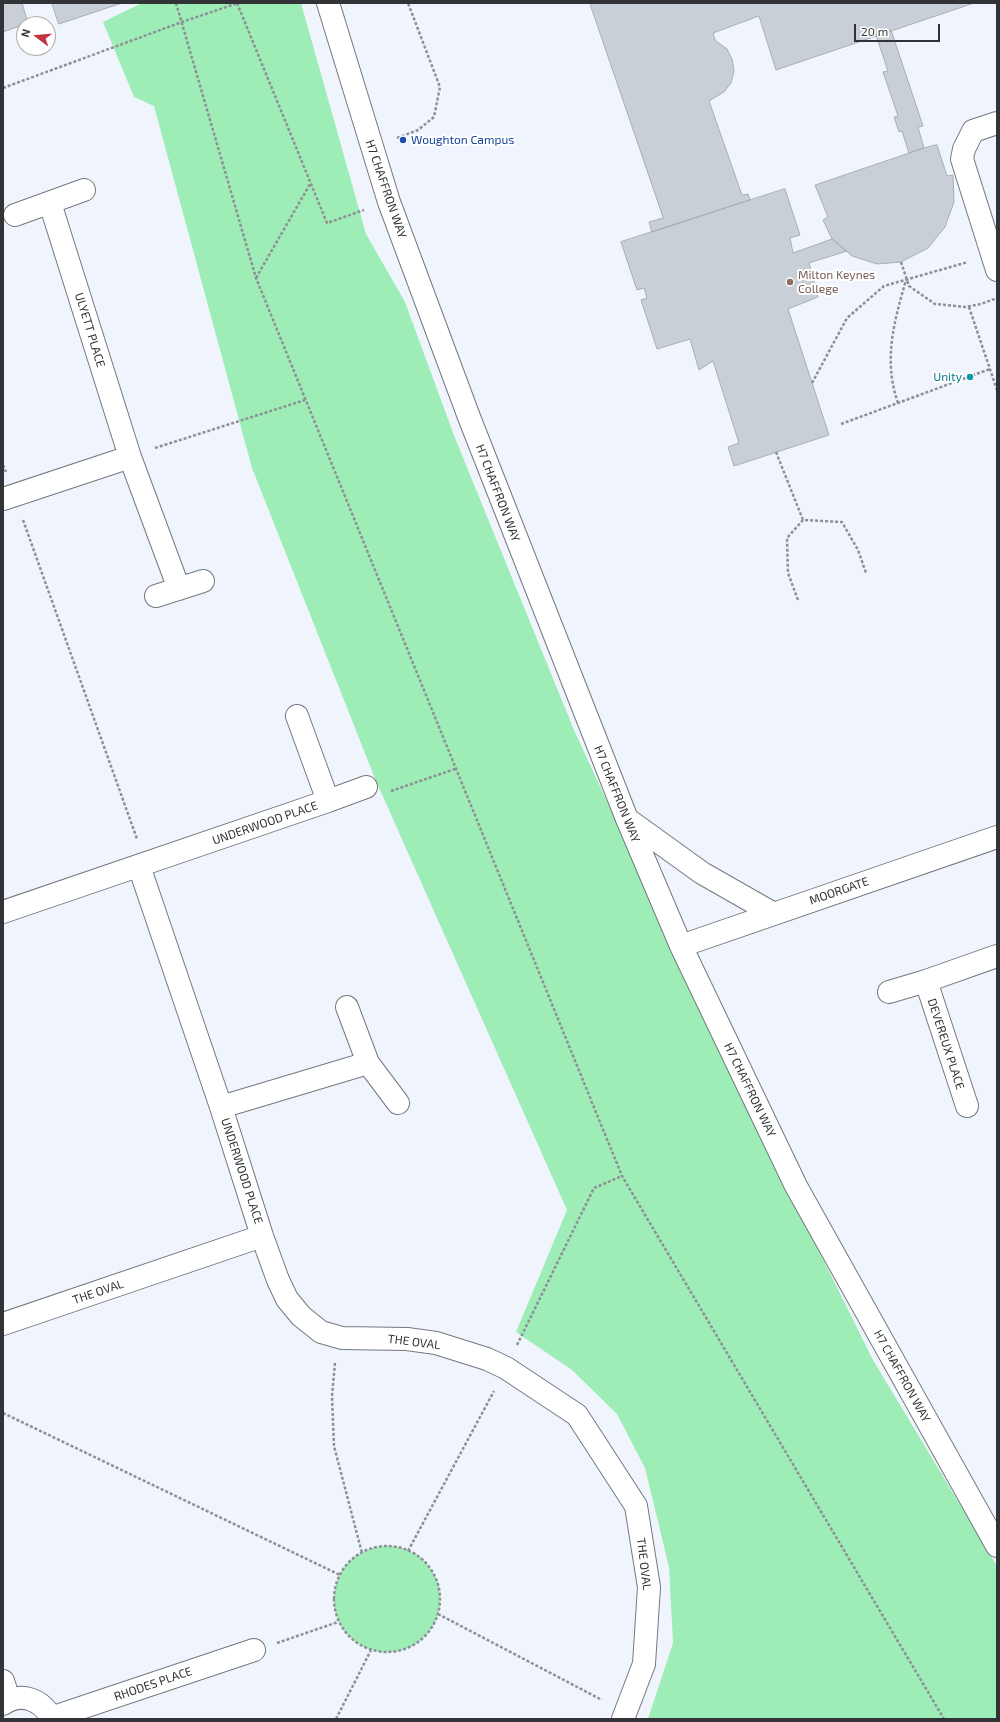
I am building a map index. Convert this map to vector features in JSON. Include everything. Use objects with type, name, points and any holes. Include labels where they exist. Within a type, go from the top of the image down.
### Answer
[{"type":"street","name":"H7 CHAFFRON WAY","points":[[328,3],[339,43],[389,202],[468,417],[627,819],[681,946],[796,1186],[997,1546]]},
{"type":"street","points":[[993,249],[962,159],[964,149],[973,131],[997,123]]},
{"type":"street","points":[[15,215],[84,190]]},
{"type":"street","name":"ULYETT PLACE","points":[[50,203],[130,456],[179,589]]},
{"type":"street","points":[[8,497],[130,456]]},
{"type":"street","points":[[156,596],[203,581]]},
{"type":"street","name":"UNDERWOOD PLACE","points":[[3,912],[328,802],[297,716]]},
{"type":"street","points":[[328,802],[366,787]]},
{"type":"street","points":[[627,819],[702,873],[774,914]]},
{"type":"street","name":"MOORGATE","points":[[681,946],[997,837]]},
{"type":"street","name":"UNDERWOOD PLACE","points":[[139,866],[221,1107],[262,1236]]},
{"type":"street","points":[[889,992],[926,981],[997,956]]},
{"type":"street","name":"DEVEREUX PLACE","points":[[926,981],[967,1106]]},
{"type":"street","points":[[347,1007],[368,1063],[398,1103]]},
{"type":"street","name":"UNDERWOOD PLACE","points":[[221,1107],[368,1063]]},
{"type":"street","name":"THE OVAL","points":[[3,1324],[262,1236],[278,1280],[287,1299],[301,1316],[322,1332],[342,1338],[407,1339],[436,1343],[487,1359],[506,1368],[577,1415],[636,1506],[649,1587],[644,1664],[625,1716]]},
{"type":"street","name":"RHODES PLACE","points":[[52,1719],[254,1650]]},
{"type":"street","points":[[5,1695],[34,1700],[45,1707],[52,1719]]},
{"type":"path","points":[[176,3],[256,278],[622,1176],[944,1719]]},
{"type":"path","points":[[3,88],[238,3],[327,223],[389,202]]},
{"type":"path","points":[[372,148],[418,130],[434,117],[440,87],[408,3]]},
{"type":"path","points":[[256,278],[310,183]]},
{"type":"path","points":[[812,383],[846,318],[884,286],[972,262],[993,249]]},
{"type":"path","points":[[901,262],[909,286],[935,304],[969,307],[997,298]]},
{"type":"path","points":[[898,403],[892,378],[891,338],[907,279]]},
{"type":"path","points":[[969,307],[997,390]]},
{"type":"path","points":[[841,424],[990,369]]},
{"type":"path","points":[[130,456],[305,400]]},
{"type":"path","points":[[776,452],[803,520]]},
{"type":"path","points":[[3,465],[8,497],[139,847],[139,866]]},
{"type":"path","points":[[803,520],[842,522],[858,550],[866,573]]},
{"type":"path","points":[[798,600],[788,573],[787,538],[803,520]]},
{"type":"path","points":[[408,1551],[506,1368],[594,1188],[622,1176]]},
{"type":"path","points":[[342,1338],[334,1369],[332,1396],[334,1446],[362,1553]]},
{"type":"path","points":[[3,1413],[340,1575]]},
{"type":"path","points":[[392,1547],[408,1551],[421,1559],[431,1570],[437,1584],[440,1599],[438,1614],[430,1630],[419,1642],[404,1650],[388,1653],[371,1650],[355,1642],[338,1622],[334,1599],[340,1575],[349,1562],[362,1553],[377,1548],[392,1547]]},
{"type":"path","points":[[438,1614],[625,1716]]},
{"type":"path","points":[[254,1650],[338,1622]]},
{"type":"path","points":[[336,1719],[371,1650]]},
{"type":"green space","points":[[142,3],[301,3],[366,234],[405,302],[455,438],[574,730],[753,1118],[873,1360],[997,1566],[997,1719],[648,1719],[673,1643],[669,1567],[645,1468],[617,1414],[572,1370],[516,1332],[567,1210],[376,781],[252,468],[154,106],[134,97],[103,22]]},
{"type":"green space","points":[[387,1546],[407,1550],[424,1562],[436,1579],[440,1599],[436,1619],[424,1636],[407,1648],[387,1652],[367,1648],[350,1636],[338,1619],[334,1599],[338,1579],[350,1562],[367,1550]]},
{"type":"building","points":[[3,3],[22,3],[26,16],[16,16],[16,27],[3,32]]},
{"type":"building","points":[[52,3],[122,3],[59,24]]},
{"type":"building","points":[[590,3],[974,3],[776,70],[759,16],[713,33],[715,40],[727,49],[732,59],[734,71],[731,83],[724,92],[709,101],[742,195],[748,194],[750,200],[652,232],[649,222],[663,218]]},
{"type":"building","points":[[891,30],[923,126],[918,127],[924,148],[909,153],[902,131],[899,132],[894,117],[898,116],[883,72],[888,71],[876,35]]},
{"type":"building","points":[[937,145],[947,176],[953,175],[954,202],[945,227],[928,248],[901,262],[877,264],[852,256],[832,239],[823,220],[828,217],[815,185]]},
{"type":"building","points":[[785,189],[800,235],[790,238],[793,253],[832,239],[847,251],[809,263],[818,297],[788,309],[829,435],[734,466],[728,447],[739,443],[713,361],[699,370],[690,339],[657,349],[641,300],[647,298],[644,288],[637,290],[621,242]]},
{"type":"place","name":"Woughton Campus","points":[[403,140]]},
{"type":"place","name":"Milton Keynes College","points":[[790,282]]},
{"type":"place","name":"Unity","points":[[970,377]]}]
